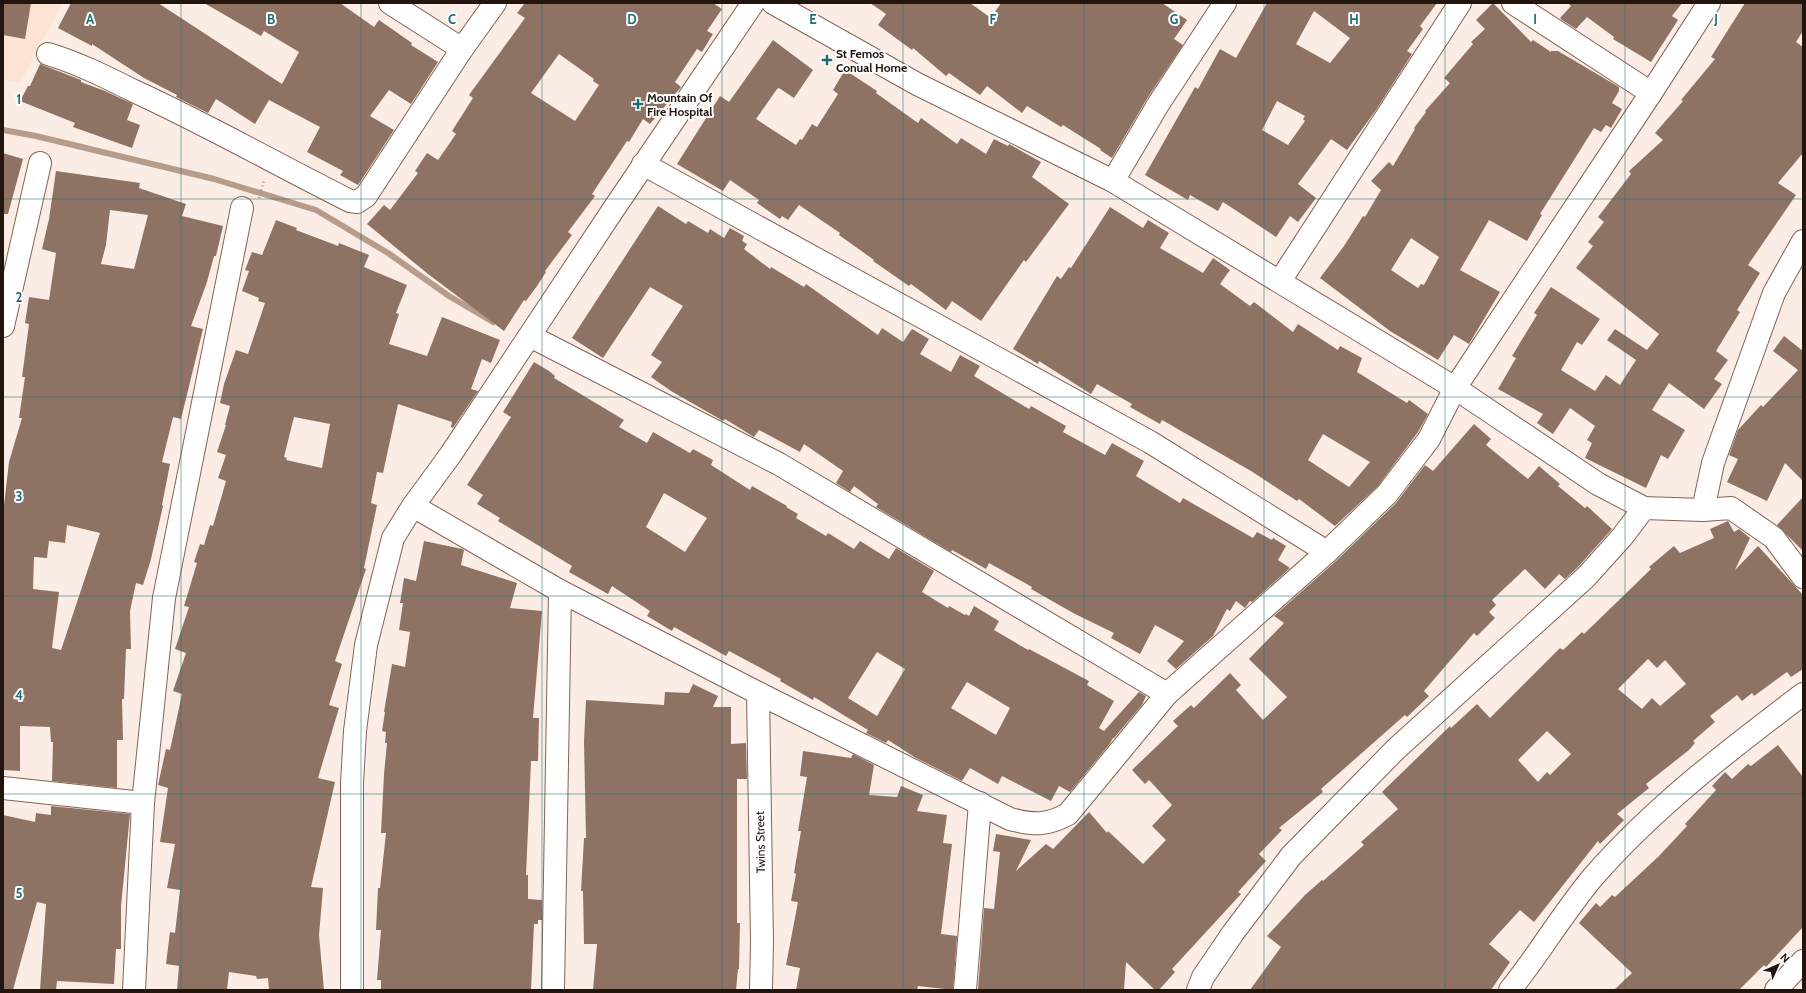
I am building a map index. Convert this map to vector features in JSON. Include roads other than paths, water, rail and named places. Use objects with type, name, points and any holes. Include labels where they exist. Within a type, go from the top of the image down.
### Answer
[{"type":"street","points":[[390,3],[462,49]]},
{"type":"street","points":[[48,54],[74,62],[172,108],[303,178],[350,201],[357,202],[366,196],[462,49],[495,3]]},
{"type":"street","points":[[352,990],[352,783],[355,731],[365,653],[392,538],[413,506],[451,454],[643,164],[753,3]]},
{"type":"street","points":[[773,3],[917,84],[1113,181],[1455,388],[1598,484],[1644,508],[1703,510],[1731,508],[1774,538],[1803,577]]},
{"type":"street","points":[[1280,281],[1460,3]]},
{"type":"street","points":[[1513,3],[1652,93]]},
{"type":"street","points":[[413,506],[560,591],[758,694],[1010,819],[1028,824],[1042,825],[1058,820],[1068,814],[1167,694],[1327,552],[1387,494],[1429,439],[1455,388],[1652,93],[1709,3]]},
{"type":"street","points":[[1113,181],[1217,6]]},
{"type":"street","points":[[3,326],[40,163]]},
{"type":"street","points":[[643,164],[1150,442],[1327,552]]},
{"type":"street","points":[[134,990],[143,802],[164,598],[242,208]]},
{"type":"street","points":[[1703,510],[1713,463],[1774,293],[1803,241]]},
{"type":"street","points":[[530,336],[779,464],[1167,694]]},
{"type":"street","points":[[1198,990],[1203,977],[1233,932],[1291,856],[1396,749],[1586,577],[1622,537],[1644,508]]},
{"type":"street","points":[[553,990],[560,591]]},
{"type":"street","name":"Twins Street","points":[[758,694],[762,942],[761,990]]},
{"type":"street","points":[[1510,990],[1592,879],[1620,848],[1678,793],[1803,694]]},
{"type":"street","points":[[3,788],[143,802]]},
{"type":"street","points":[[965,990],[980,803]]},
{"type":"street","points":[[1776,990],[1803,961]]},
{"type":"waterway","points":[[3,130],[36,136],[214,179],[316,210],[388,253],[449,296],[493,322]]},
{"type":"place","name":"St Femos Conual Home","points":[[827,60]]},
{"type":"place","name":"Mountain Of Fire Hospital","points":[[638,104]]}]
